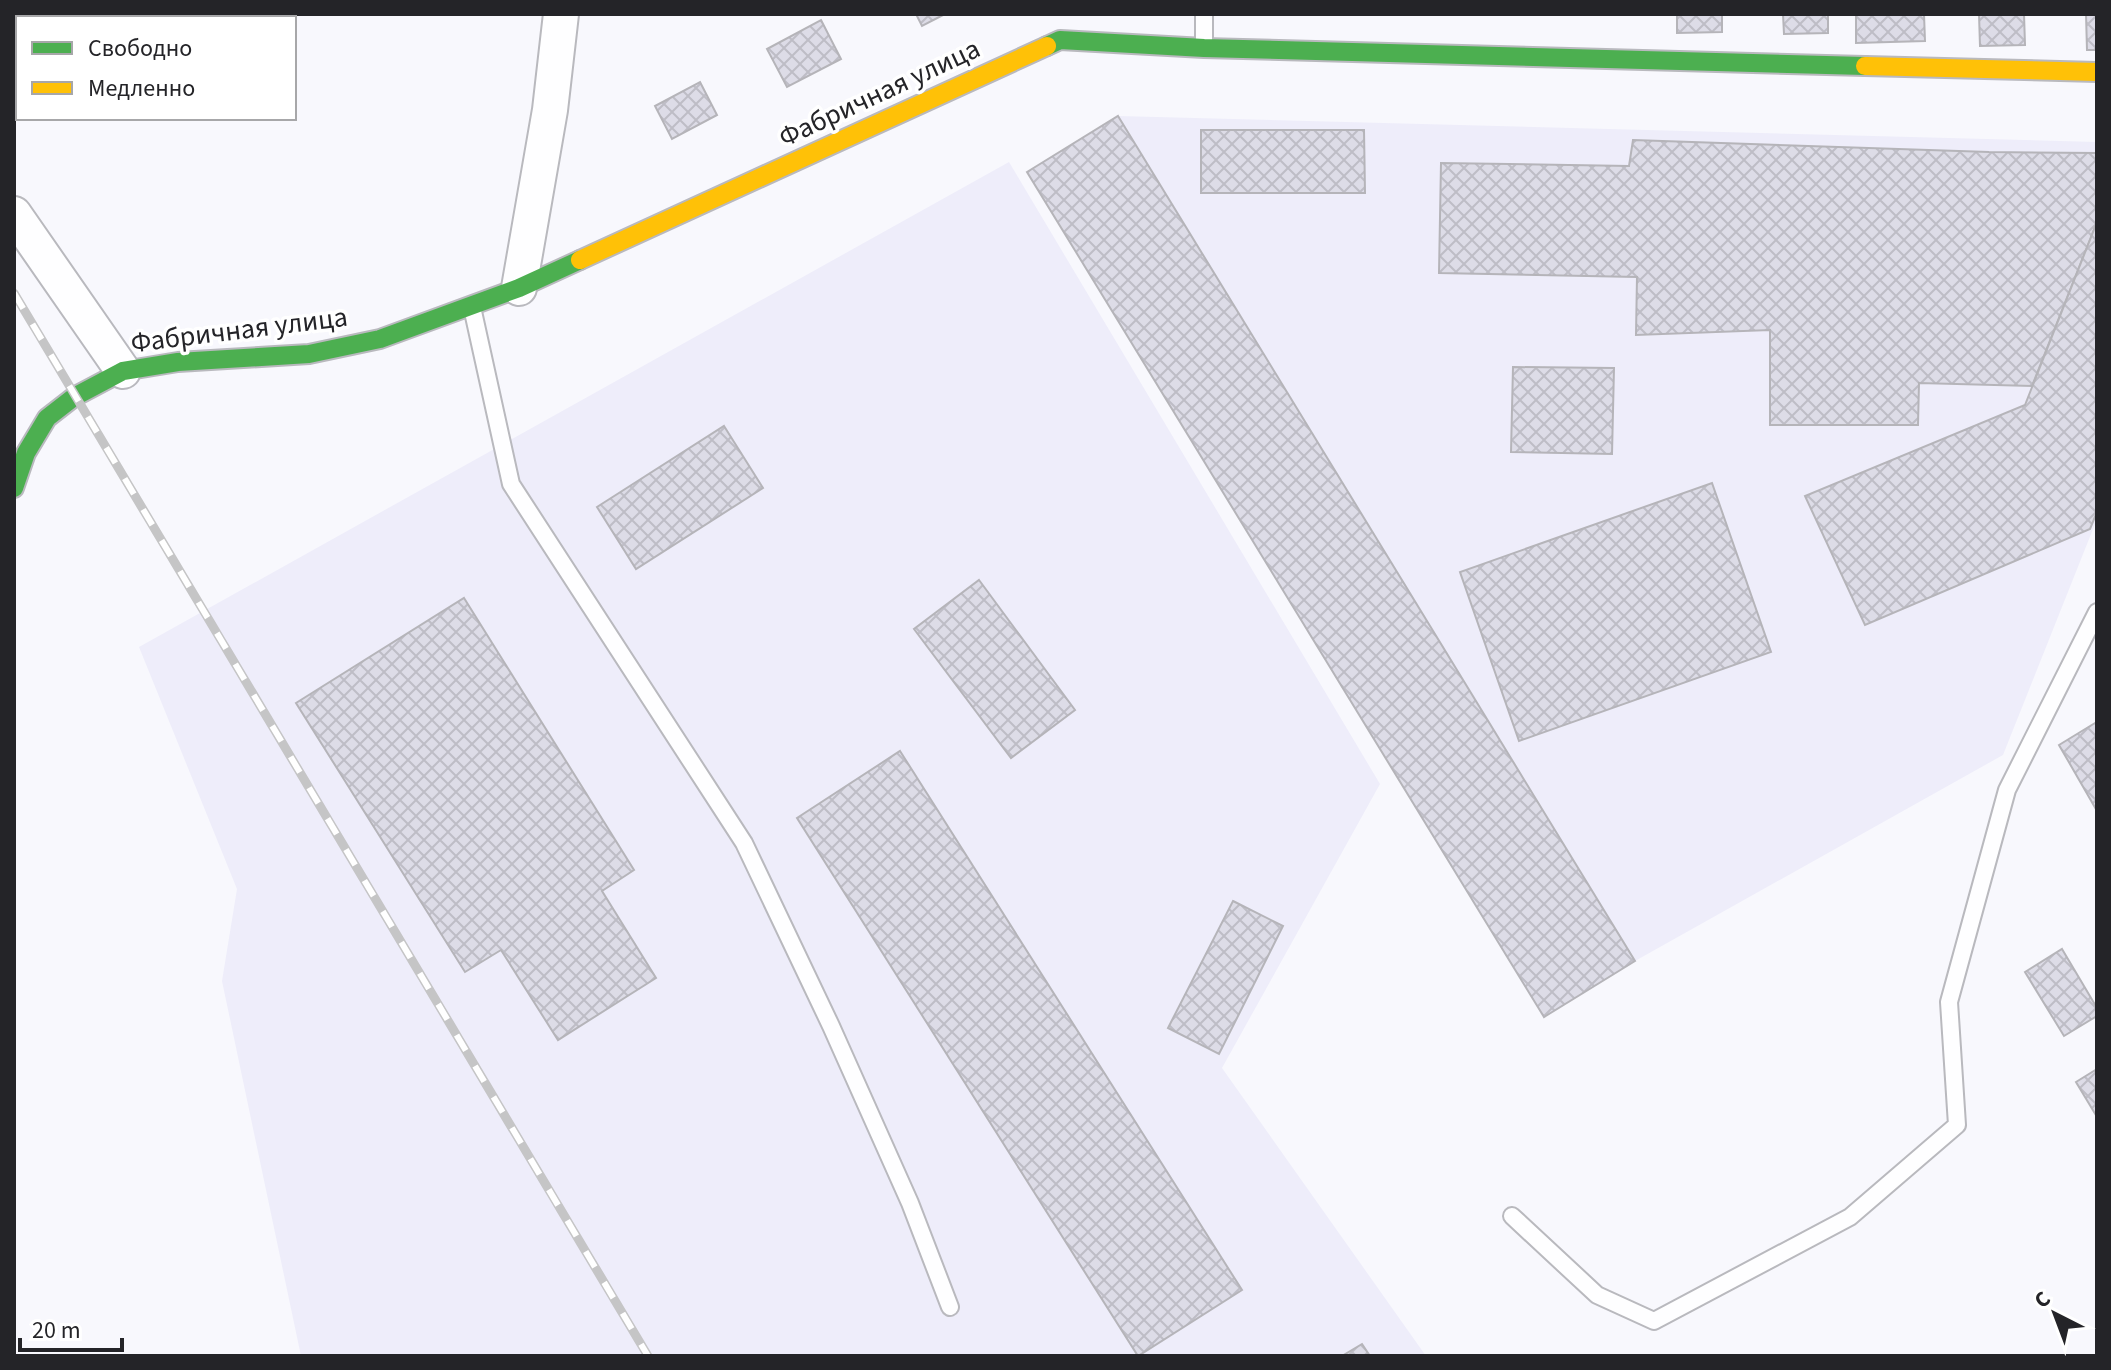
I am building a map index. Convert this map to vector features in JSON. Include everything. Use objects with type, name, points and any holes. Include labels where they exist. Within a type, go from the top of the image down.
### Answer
[{"type":"street","points":[[519,288],[550,110],[561,14]]},
{"type":"street","name":"Фабричная улица","points":[[14,488],[26,453],[47,418],[74,397],[123,371],[178,362],[309,354],[380,339],[519,288],[1059,27],[1204,48],[2097,72]]},
{"type":"street","points":[[14,214],[123,371]]},
{"type":"lane","points":[[1204,14],[1204,48]]},
{"type":"lane","points":[[472,305],[511,484],[744,843],[892,1162],[950,1307]]},
{"type":"lane","points":[[1512,1216],[1597,1295],[1654,1321],[1850,1217],[1957,1125],[1949,1002],[2007,790],[2097,612]]},
{"type":"shaded area","points":[[1118,116],[2097,142],[2097,519],[2003,755],[1635,961],[1544,1017],[1027,172]]},
{"type":"shaded area","points":[[1009,162],[1380,784],[1222,1068],[1426,1356],[301,1356],[222,981],[237,889],[139,647]]},
{"type":"building","points":[[916,14],[945,14],[922,26]]},
{"type":"building","points":[[1677,14],[1722,14],[1722,32],[1677,33]]},
{"type":"building","points":[[1783,14],[1828,14],[1828,33],[1784,34]]},
{"type":"building","points":[[1856,14],[1924,14],[1925,41],[1856,43]]},
{"type":"building","points":[[1979,14],[2024,14],[2025,45],[1980,46]]},
{"type":"building","points":[[2086,14],[2097,14],[2097,50],[2087,50]]},
{"type":"building","points":[[821,20],[841,59],[787,87],[767,49]]},
{"type":"building","points":[[700,82],[717,115],[672,139],[655,106]]},
{"type":"building","points":[[1118,116],[1635,961],[1544,1017],[1027,172]]},
{"type":"building","points":[[1201,130],[1364,130],[1365,193],[1201,193]]},
{"type":"building","points":[[1633,140],[2097,153],[2097,222],[2032,386],[1919,383],[1918,425],[1770,425],[1770,330],[1636,335],[1637,277],[1439,273],[1441,163],[1629,166]]},
{"type":"building","points":[[2097,222],[2097,512],[2090,529],[1865,625],[1805,496],[2025,405]]},
{"type":"building","points":[[1513,367],[1614,368],[1612,454],[1511,452]]},
{"type":"building","points":[[724,426],[763,488],[636,569],[597,507]]},
{"type":"building","points":[[1712,483],[1771,652],[1519,741],[1460,572]]},
{"type":"building","points":[[979,580],[1075,710],[1011,758],[914,629]]},
{"type":"building","points":[[464,598],[634,870],[602,891],[656,978],[558,1040],[501,950],[465,972],[296,703]]},
{"type":"building","points":[[2095,723],[2097,726],[2097,811],[2059,745]]},
{"type":"building","points":[[900,751],[1242,1290],[1138,1356],[797,818]]},
{"type":"building","points":[[1233,901],[1283,926],[1219,1054],[1168,1028]]},
{"type":"building","points":[[2062,949],[2097,1008],[2097,1016],[2064,1036],[2025,972]]},
{"type":"building","points":[[2097,1069],[2097,1117],[2076,1082]]},
{"type":"building","points":[[1362,1344],[1370,1356],[1342,1356]]},
{"type":"railway","points":[[14,293],[648,1356]]},
{"type":"traffic: fast","points":[[1047,46],[1060,40],[1204,48],[1865,66]]},
{"type":"traffic: fast","points":[[14,488],[26,453],[47,418],[74,397],[123,371],[178,362],[309,354],[380,339],[519,288],[580,260]]},
{"type":"traffic: slow","points":[[580,260],[1047,46]]},
{"type":"traffic: slow","points":[[1865,66],[2097,72]]}]
